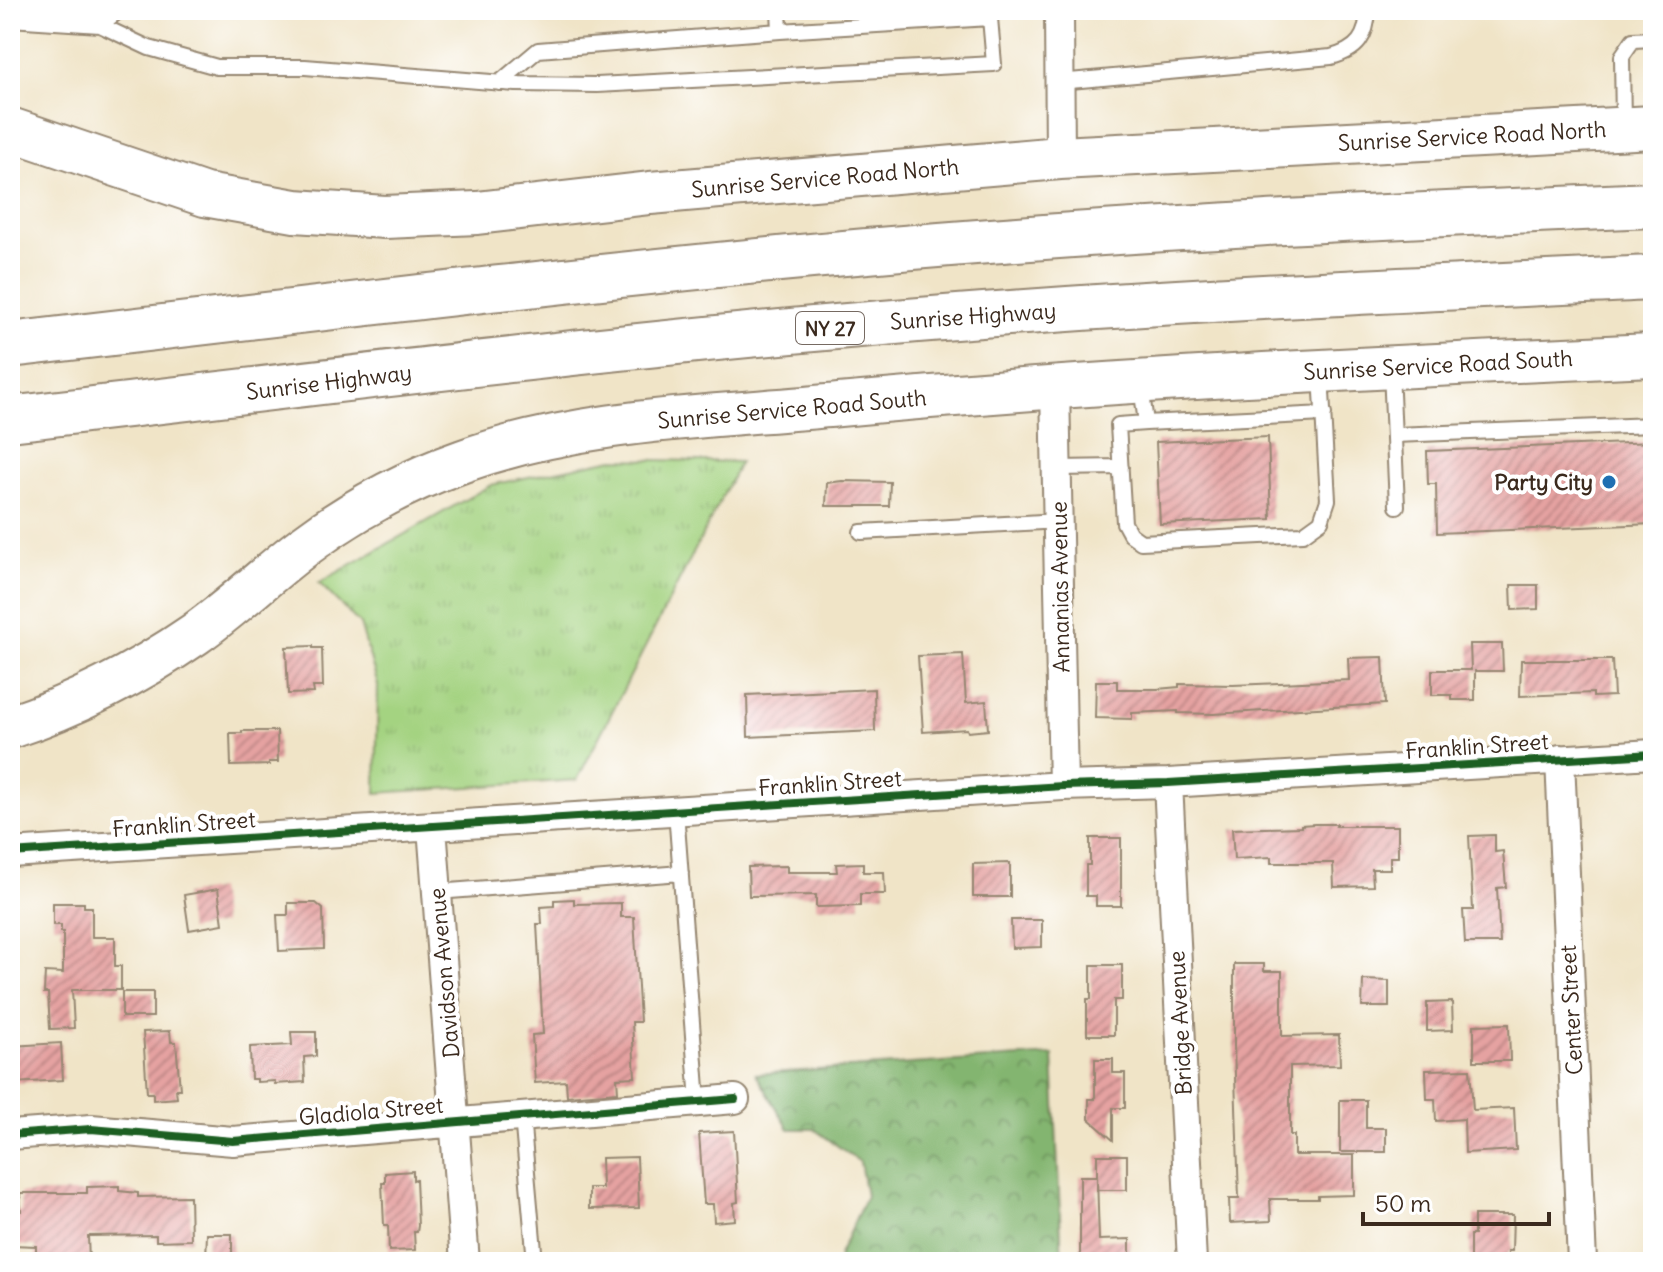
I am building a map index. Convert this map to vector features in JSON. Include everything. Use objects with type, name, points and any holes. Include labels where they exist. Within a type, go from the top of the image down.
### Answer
[{"type":"highway","points":[[10,345],[517,286],[868,251],[1222,225],[1653,205]]},
{"type":"highway","name":"Sunrise Highway","points":[[10,419],[528,358],[882,323],[1230,298],[1653,278]]},
{"type":"main road","name":"Sunrise Service Road North","points":[[10,129],[205,195],[295,211],[385,217],[477,213],[650,193],[1060,158],[1638,128]]},
{"type":"main road","name":"Sunrise Service Road South","points":[[10,727],[78,703],[157,659],[232,606],[301,548],[376,500],[459,462],[545,437],[633,424],[1055,387],[1321,370],[1653,355]]},
{"type":"street","points":[[1059,10],[1060,158]]},
{"type":"street","name":"Annanias Avenue","points":[[1055,387],[1063,786]]},
{"type":"street","name":"Franklin Street","points":[[10,853],[1063,786],[1168,783],[1653,754]]},
{"type":"street","name":"Center Street","points":[[1560,759],[1582,1262]]},
{"type":"street","name":"Bridge Avenue","points":[[1168,783],[1192,1262]]},
{"type":"street","name":"Davidson Avenue","points":[[432,827],[465,1262]]},
{"type":"street","name":"Gladiola Street","points":[[10,1135],[91,1129],[233,1141],[735,1099]]},
{"type":"lane","points":[[100,25],[120,10]]},
{"type":"lane","points":[[779,10],[780,31]]},
{"type":"lane","points":[[1059,82],[1331,57],[1353,49],[1360,42],[1365,34],[1368,10]]},
{"type":"lane","points":[[10,19],[100,25],[149,48],[217,67],[305,67],[499,83],[597,85],[994,64],[990,14],[538,50],[499,83]]},
{"type":"lane","points":[[1638,128],[1622,56],[1633,40],[1653,39]]},
{"type":"lane","points":[[1390,367],[1397,506]]},
{"type":"lane","points":[[1321,370],[1324,414],[1328,500],[1321,521],[1303,534],[1141,542],[1130,534],[1124,523],[1118,425],[1324,414]]},
{"type":"lane","points":[[1141,381],[1146,423]]},
{"type":"lane","points":[[1394,435],[1653,425]]},
{"type":"lane","points":[[1058,468],[1121,467]]},
{"type":"lane","points":[[861,532],[1059,521]]},
{"type":"lane","points":[[676,811],[698,1102]]},
{"type":"lane","points":[[437,892],[681,873]]},
{"type":"lane","points":[[522,1116],[535,1262]]},
{"type":"green space","points":[[613,459],[740,462],[577,780],[376,793],[378,685],[360,624],[319,583],[491,485]]},
{"type":"green space","points":[[1053,1055],[1062,1262],[838,1262],[866,1196],[860,1162],[814,1129],[789,1129],[756,1074]]},
{"type":"building","points":[[1268,437],[1271,519],[1160,524],[1156,442]]},
{"type":"building","points":[[1653,442],[1653,524],[1437,533],[1436,484],[1428,484],[1427,451]]},
{"type":"building","points":[[890,482],[889,506],[826,506],[827,483]]},
{"type":"building","points":[[1511,585],[1538,585],[1538,609],[1512,610]]},
{"type":"building","points":[[1470,644],[1502,644],[1503,671],[1475,671],[1475,700],[1452,700],[1452,695],[1432,695],[1432,670],[1471,670]]},
{"type":"building","points":[[286,647],[322,648],[323,687],[313,687],[314,693],[288,694]]},
{"type":"building","points":[[963,654],[966,703],[986,701],[988,730],[923,732],[918,656]]},
{"type":"building","points":[[1383,657],[1385,704],[1213,714],[1178,711],[1132,713],[1132,719],[1095,718],[1096,681],[1117,681],[1117,689],[1157,689],[1179,687],[1179,684],[1349,680],[1348,658]]},
{"type":"building","points":[[1521,660],[1612,660],[1614,696],[1593,697],[1593,693],[1520,696]]},
{"type":"building","points":[[874,689],[875,731],[748,737],[747,695]]},
{"type":"building","points":[[277,731],[278,762],[231,766],[230,733]]},
{"type":"building","points":[[1315,824],[1398,826],[1398,857],[1390,857],[1390,869],[1372,869],[1373,886],[1334,887],[1333,863],[1271,863],[1271,857],[1234,859],[1232,829]]},
{"type":"building","points":[[1495,835],[1495,852],[1503,851],[1506,887],[1497,888],[1500,943],[1465,943],[1463,910],[1473,910],[1469,836]]},
{"type":"building","points":[[1090,838],[1121,838],[1121,906],[1096,906],[1096,896],[1086,896]]},
{"type":"building","points":[[863,863],[863,872],[884,872],[885,894],[860,894],[860,906],[816,907],[816,895],[749,896],[748,867],[787,866],[787,872],[837,872],[836,864]]},
{"type":"building","points":[[1010,863],[1010,897],[973,897],[973,864]]},
{"type":"building","points":[[218,889],[223,924],[189,930],[184,895]]},
{"type":"building","points":[[574,899],[574,904],[621,903],[621,917],[634,917],[640,1022],[632,1022],[635,1077],[617,1078],[618,1092],[567,1096],[566,1081],[535,1083],[532,1035],[543,1034],[537,924],[542,924],[541,907],[554,906],[554,900]]},
{"type":"building","points":[[53,903],[84,903],[84,907],[92,907],[92,937],[115,937],[115,966],[121,966],[121,990],[72,990],[74,1028],[50,1029],[48,993],[44,993],[45,972],[63,973],[63,932],[61,925],[53,925]]},
{"type":"building","points":[[288,903],[316,903],[323,909],[324,949],[279,951],[277,915],[288,915]]},
{"type":"building","points":[[1011,920],[1042,920],[1042,947],[1012,948]]},
{"type":"building","points":[[1234,964],[1264,964],[1264,971],[1282,971],[1282,1036],[1339,1035],[1340,1065],[1290,1066],[1290,1135],[1294,1135],[1294,1155],[1354,1155],[1354,1195],[1270,1199],[1271,1221],[1230,1223],[1229,1199],[1239,1199]]},
{"type":"building","points":[[1091,965],[1122,965],[1122,1000],[1114,1000],[1114,1035],[1087,1035]]},
{"type":"building","points":[[1363,980],[1389,981],[1389,1007],[1362,1007]]},
{"type":"building","points":[[122,992],[153,992],[153,1017],[122,1017]]},
{"type":"building","points":[[1452,1002],[1453,1030],[1427,1031],[1427,1003]]},
{"type":"building","points":[[1509,1024],[1510,1061],[1474,1061],[1474,1025]]},
{"type":"building","points":[[170,1031],[171,1042],[176,1042],[180,1089],[176,1089],[177,1098],[153,1100],[153,1093],[147,1093],[143,1032]]},
{"type":"building","points":[[291,1032],[316,1032],[316,1056],[304,1057],[305,1082],[275,1084],[275,1081],[257,1082],[257,1079],[251,1079],[250,1047],[292,1045]]},
{"type":"building","points":[[61,1043],[63,1080],[13,1083],[11,1046]]},
{"type":"building","points":[[1095,1059],[1113,1059],[1113,1073],[1125,1073],[1125,1108],[1113,1108],[1113,1140],[1089,1119],[1089,1099],[1095,1099]]},
{"type":"building","points":[[1470,1069],[1473,1110],[1514,1108],[1516,1150],[1465,1153],[1464,1119],[1436,1121],[1435,1099],[1427,1099],[1426,1070]]},
{"type":"building","points":[[1340,1100],[1366,1100],[1366,1128],[1386,1128],[1386,1152],[1340,1152]]},
{"type":"building","points":[[734,1131],[738,1202],[734,1203],[735,1220],[714,1222],[713,1204],[704,1204],[699,1133]]},
{"type":"building","points":[[1097,1155],[1127,1155],[1127,1190],[1097,1190]]},
{"type":"building","points":[[637,1157],[639,1208],[589,1209],[589,1188],[602,1188],[601,1158]]},
{"type":"building","points":[[413,1171],[418,1226],[417,1232],[414,1232],[415,1250],[389,1251],[388,1225],[384,1225],[382,1183],[385,1183],[385,1173]]},
{"type":"building","points":[[1080,1176],[1097,1176],[1099,1240],[1130,1239],[1130,1262],[1080,1262]]},
{"type":"building","points":[[119,1186],[119,1191],[138,1193],[138,1197],[190,1196],[191,1240],[156,1241],[156,1235],[88,1236],[89,1262],[36,1262],[36,1246],[12,1245],[10,1211],[21,1211],[20,1193],[87,1193],[87,1187]]},
{"type":"building","points":[[1474,1215],[1513,1215],[1512,1251],[1508,1251],[1508,1262],[1475,1262],[1475,1259],[1470,1259]]},
{"type":"building","points":[[207,1234],[232,1234],[232,1258],[206,1258]]},
{"type":"cycle path","points":[[10,853],[1063,786],[1168,783],[1653,754]]},
{"type":"cycle path","points":[[10,1135],[91,1129],[233,1141],[735,1099]]},
{"type":"place","name":"Party City","points":[[1609,482]]}]
